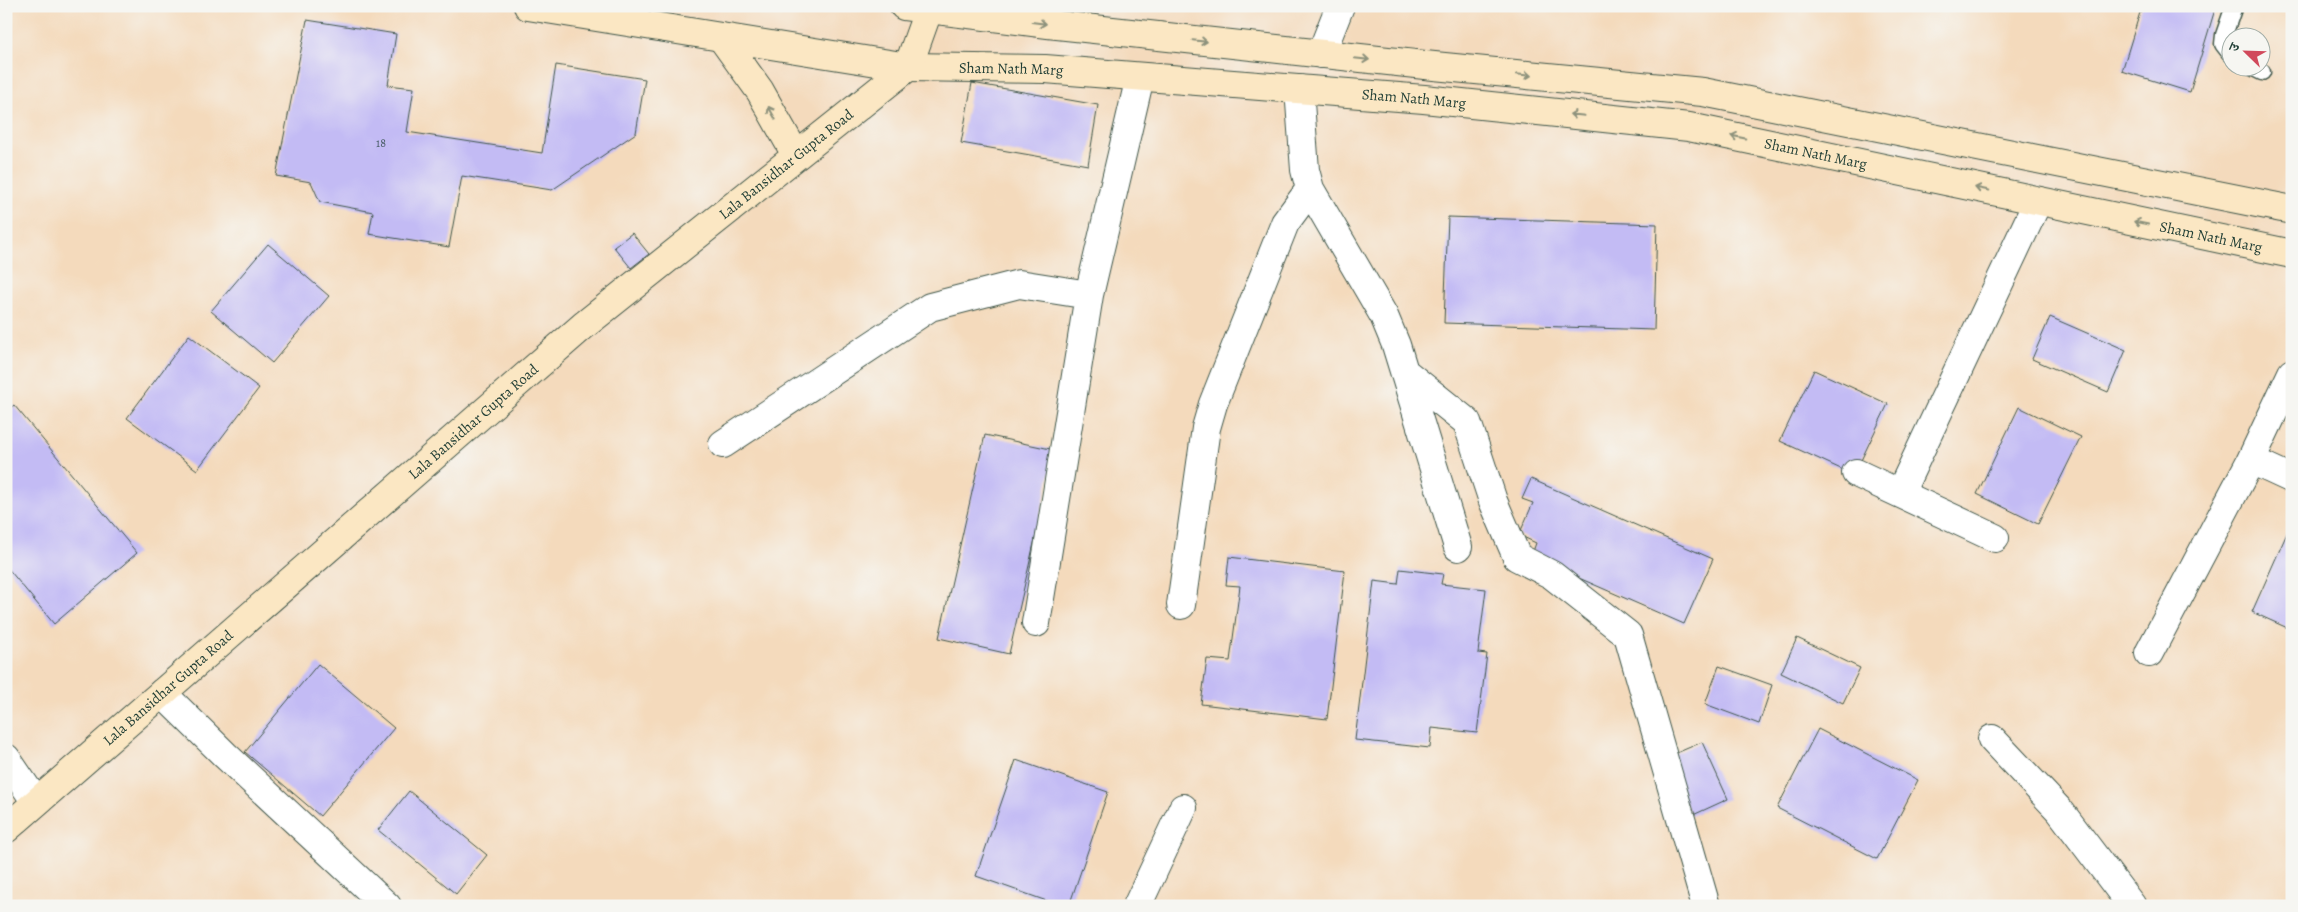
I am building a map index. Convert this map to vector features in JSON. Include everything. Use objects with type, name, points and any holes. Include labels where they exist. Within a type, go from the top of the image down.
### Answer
[{"type":"main road","name":"Sham Nath Marg","points":[[528,6],[908,66],[1045,69],[1424,99],[1689,126],[2292,254]]},
{"type":"main road","points":[[908,66],[916,8],[1321,54],[1703,92],[2292,210]]},
{"type":"main road","points":[[721,37],[760,91],[796,155]]},
{"type":"main road","name":"Lala Bansidhar Gupta Road","points":[[6,829],[583,326],[908,66]]},
{"type":"street","points":[[1321,54],[1340,6]]},
{"type":"street","points":[[1036,622],[1089,295],[1140,77]]},
{"type":"street","points":[[1300,89],[1305,170],[1310,189],[1384,316],[1406,373],[1458,546]]},
{"type":"street","points":[[1181,605],[1206,428],[1212,404],[1285,223],[1310,189]]},
{"type":"street","points":[[1900,493],[2038,201]]},
{"type":"street","points":[[723,444],[930,307],[1019,284],[1089,295]]},
{"type":"street","points":[[2149,653],[2251,460],[2292,372]]},
{"type":"street","points":[[1406,373],[1467,422],[1493,501],[1517,557],[1552,574],[1628,635],[1706,906]]},
{"type":"street","points":[[2251,460],[2292,479]]},
{"type":"street","points":[[1856,473],[1995,538]]},
{"type":"street","points":[[162,693],[224,755],[387,906]]},
{"type":"street","points":[[1992,739],[2060,810],[2132,906]]},
{"type":"street","points":[[6,758],[36,802]]},
{"type":"street","points":[[1137,906],[1184,808]]},
{"type":"lane","points":[[2226,28],[2234,6]]},
{"type":"building","points":[[2142,6],[2216,6],[2190,92],[2122,71]]},
{"type":"building","points":[[307,20],[396,34],[388,85],[414,88],[407,132],[542,153],[556,65],[645,79],[636,133],[552,190],[462,176],[449,247],[369,234],[373,212],[320,202],[311,182],[276,176]]},
{"type":"building","points":[[972,83],[1098,105],[1088,165],[961,143]]},
{"type":"building","points":[[1448,217],[1657,224],[1654,330],[1444,323]]},
{"type":"building","points":[[632,233],[649,254],[631,268],[614,247]]},
{"type":"building","points":[[268,244],[329,296],[272,363],[211,311]]},
{"type":"building","points":[[2050,317],[2126,350],[2108,392],[2032,359]]},
{"type":"building","points":[[189,335],[259,388],[197,470],[127,418]]},
{"type":"building","points":[[1814,370],[1888,404],[1854,475],[1780,441]]},
{"type":"building","points":[[14,405],[137,553],[54,624],[6,566],[6,411]]},
{"type":"building","points":[[2019,407],[2081,437],[2038,524],[1977,494]]},
{"type":"building","points":[[985,435],[1055,450],[1009,654],[939,638]]},
{"type":"building","points":[[1531,479],[1713,559],[1684,624],[1531,557],[1536,543],[1519,535],[1533,503],[1522,499]]},
{"type":"building","points":[[2292,522],[2292,630],[2252,612]]},
{"type":"building","points":[[1229,557],[1345,571],[1327,719],[1201,704],[1207,659],[1230,661],[1240,586],[1226,585]]},
{"type":"building","points":[[1400,569],[1443,574],[1441,584],[1486,589],[1478,653],[1487,654],[1477,733],[1432,728],[1430,748],[1355,740],[1374,581],[1398,584]]},
{"type":"building","points":[[1797,638],[1860,668],[1843,703],[1781,673]]},
{"type":"building","points":[[318,664],[394,728],[320,816],[245,752]]},
{"type":"building","points":[[1719,666],[1772,685],[1759,724],[1705,704]]},
{"type":"building","points":[[1818,729],[1918,780],[1877,859],[1777,808]]},
{"type":"building","points":[[1702,742],[1728,799],[1691,816],[1665,758]]},
{"type":"building","points":[[1016,760],[1108,792],[1069,906],[1061,906],[976,876]]},
{"type":"building","points":[[409,791],[487,855],[456,894],[378,830]]}]
